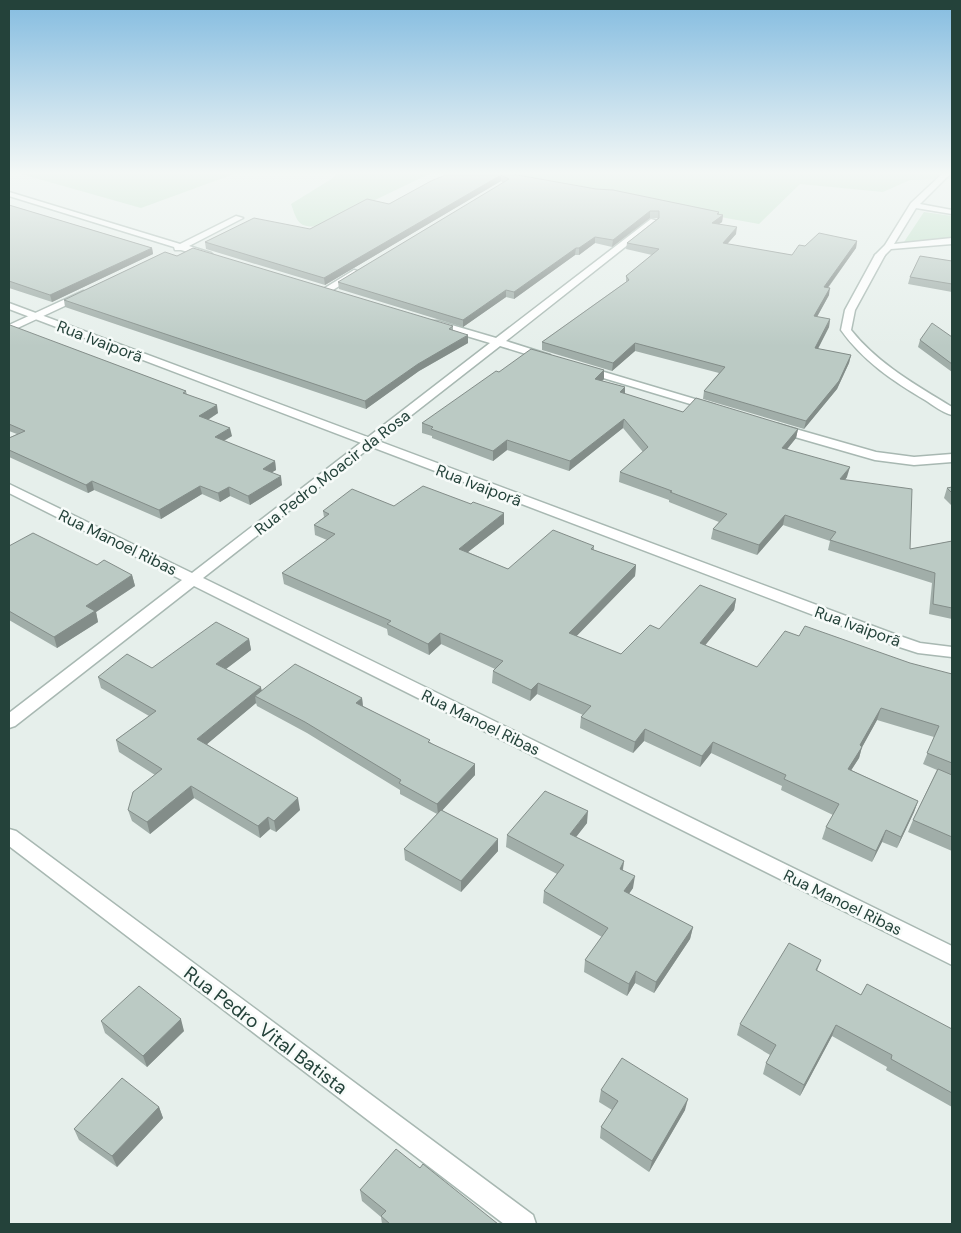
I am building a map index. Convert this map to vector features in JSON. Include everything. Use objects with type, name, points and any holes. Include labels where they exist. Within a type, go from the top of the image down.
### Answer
[{"type":"street","points":[[133,232],[217,258]]},
{"type":"street","points":[[164,255],[211,232]]},
{"type":"street","name":"Rua Pedro Moacir da Rosa","points":[[9,722],[641,232]]},
{"type":"street","points":[[897,232],[850,310],[846,330],[854,342],[878,362],[952,412]]},
{"type":"street","points":[[884,251],[952,241]]},
{"type":"street","points":[[344,296],[321,289],[359,270]]},
{"type":"street","points":[[9,329],[95,288]]},
{"type":"street","name":"Rua Ivaiporã","points":[[9,306],[368,443],[892,639],[918,648],[952,652]]},
{"type":"street","points":[[421,320],[554,360]]},
{"type":"street","points":[[573,366],[725,412]]},
{"type":"street","points":[[763,423],[875,456],[914,461],[952,458]]},
{"type":"street","name":"Rua Manoel Ribas","points":[[9,488],[952,956]]},
{"type":"street","name":"Rua Pedro Vital Batista","points":[[9,836],[524,1224]]},
{"type":"green space","points":[[911,232],[952,232],[952,239],[922,243],[904,242]]},
{"type":"building","points":[[9,232],[97,232],[152,248],[50,295],[9,281]]},
{"type":"building","points":[[226,232],[404,232],[324,278],[205,242]]},
{"type":"building","points":[[422,232],[624,232],[613,240],[595,237],[579,248],[576,248],[514,292],[506,290],[463,320],[338,282]]},
{"type":"building","points":[[642,232],[733,232],[723,243],[792,255],[799,245],[805,246],[819,233],[857,241],[824,287],[830,288],[814,316],[830,319],[815,348],[851,355],[839,381],[806,421],[704,391],[725,367],[635,343],[613,363],[542,342],[629,280],[626,276],[659,249],[627,243]]},
{"type":"building","points":[[193,248],[453,326],[449,329],[468,335],[418,364],[365,401],[64,300],[165,252],[177,256]]},
{"type":"building","points":[[920,256],[952,261],[952,284],[910,277]]},
{"type":"building","points":[[932,323],[952,337],[952,364],[920,340]]},
{"type":"building","points":[[10,325],[186,391],[183,393],[217,405],[199,416],[230,428],[215,437],[275,461],[263,469],[281,476],[248,496],[229,487],[218,493],[200,486],[159,510],[92,481],[86,485],[9,450],[9,438],[25,431],[9,424]]},
{"type":"building","points":[[531,349],[604,370],[595,379],[625,387],[620,392],[683,412],[696,398],[798,429],[782,448],[850,467],[840,479],[912,489],[910,549],[952,541],[952,608],[933,604],[935,573],[830,540],[836,532],[785,515],[759,545],[713,529],[727,514],[620,472],[648,447],[624,419],[570,461],[507,440],[493,451],[431,429],[433,427],[422,423]]},
{"type":"building","points":[[423,486],[471,504],[473,502],[504,513],[459,549],[508,569],[553,530],[594,546],[591,549],[636,565],[569,633],[621,654],[650,625],[659,629],[700,585],[736,599],[700,643],[757,667],[785,631],[799,636],[805,626],[910,663],[952,674],[952,763],[927,753],[939,726],[881,708],[860,745],[862,747],[848,769],[918,801],[901,837],[886,830],[876,851],[826,827],[839,804],[784,779],[786,775],[713,742],[702,756],[645,729],[635,742],[581,717],[591,706],[538,683],[531,690],[493,671],[503,661],[440,633],[428,644],[387,624],[391,621],[282,573],[335,534],[314,525],[329,514],[323,511],[352,489],[394,506]]},
{"type":"building","points":[[33,533],[97,565],[104,560],[132,575],[86,606],[95,611],[54,637],[9,611],[9,546]]},
{"type":"building","points":[[216,622],[249,639],[216,664],[261,687],[197,739],[298,798],[274,821],[268,817],[258,826],[191,786],[147,822],[128,810],[133,792],[162,769],[116,740],[156,711],[98,677],[127,654],[152,668]]},
{"type":"building","points":[[295,664],[362,698],[356,703],[430,740],[428,742],[475,764],[437,804],[399,783],[401,780],[305,722],[255,696]]},
{"type":"building","points":[[938,769],[952,775],[952,837],[913,820]]},
{"type":"building","points":[[545,791],[588,811],[570,834],[624,861],[620,869],[635,876],[624,891],[693,927],[656,982],[636,971],[629,984],[585,960],[608,928],[544,891],[564,865],[507,835]]},
{"type":"building","points":[[441,810],[498,839],[461,881],[404,849]]},
{"type":"building","points":[[789,943],[821,960],[816,970],[861,995],[867,984],[952,1029],[952,1093],[891,1059],[892,1055],[836,1025],[804,1085],[766,1063],[776,1045],[740,1024]]},
{"type":"building","points":[[139,986],[181,1019],[143,1056],[101,1021]]},
{"type":"building","points":[[622,1058],[688,1099],[652,1161],[601,1127],[618,1101],[601,1090]]},
{"type":"building","points":[[122,1078],[159,1107],[112,1156],[74,1129]]},
{"type":"building","points":[[396,1149],[420,1168],[423,1164],[498,1224],[390,1224],[381,1216],[386,1211],[360,1190]]}]
